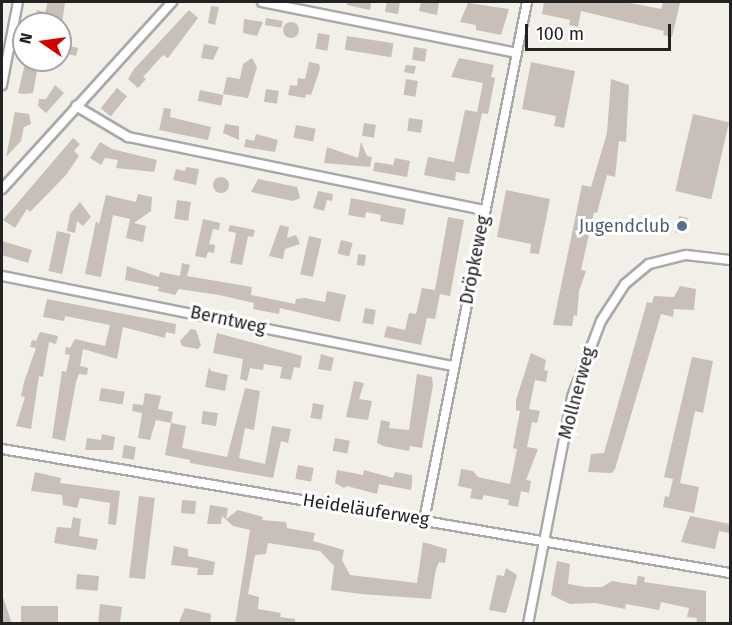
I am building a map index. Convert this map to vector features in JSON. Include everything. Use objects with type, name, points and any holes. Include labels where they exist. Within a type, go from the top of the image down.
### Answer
[{"type":"street","points":[[2,85],[18,2]]},
{"type":"street","points":[[2,189],[172,2]]},
{"type":"street","points":[[262,2],[517,53]]},
{"type":"street","name":"Dröpkeweg","points":[[424,520],[527,2]]},
{"type":"street","points":[[76,106],[128,137],[485,210]]},
{"type":"street","points":[[2,172],[9,179]]},
{"type":"street","name":"Mollnerweg","points":[[528,624],[572,397],[593,337],[610,305],[635,273],[659,260],[686,255],[730,260]]},
{"type":"street","name":"Berntweg","points":[[2,276],[454,366]]},
{"type":"street","name":"Heideläuferweg","points":[[2,449],[730,573]]},
{"type":"building","points":[[48,2],[65,2],[64,12],[45,12]]},
{"type":"building","points":[[347,2],[371,2],[370,10],[347,5]]},
{"type":"building","points":[[387,2],[400,2],[398,14],[385,12]]},
{"type":"building","points":[[421,2],[439,2],[437,15],[419,11]]},
{"type":"building","points":[[544,2],[625,2],[661,9],[663,3],[680,3],[672,37],[663,35],[664,31],[581,11],[578,27],[569,25],[570,20],[542,14]]},
{"type":"building","points":[[468,3],[509,9],[501,35],[476,30],[476,25],[460,22]]},
{"type":"building","points":[[211,6],[219,7],[215,25],[208,23]]},
{"type":"building","points":[[189,10],[198,18],[168,58],[163,55],[143,77],[146,79],[138,88],[128,79],[134,69]]},
{"type":"building","points":[[266,18],[283,21],[282,28],[265,25]]},
{"type":"building","points":[[244,19],[263,22],[257,36],[243,33]]},
{"type":"building","points":[[288,22],[294,22],[299,30],[297,36],[288,38],[283,33],[283,27]]},
{"type":"building","points":[[318,33],[330,35],[327,51],[315,49]]},
{"type":"building","points":[[347,36],[393,43],[391,57],[345,50]]},
{"type":"building","points":[[204,44],[219,47],[213,60],[201,58]]},
{"type":"building","points":[[72,46],[78,48],[76,56],[72,55]]},
{"type":"building","points":[[414,47],[427,49],[425,62],[412,60]]},
{"type":"building","points":[[252,58],[257,67],[248,98],[223,94],[227,77],[240,79],[243,64]]},
{"type":"building","points":[[459,58],[494,65],[491,77],[495,78],[488,114],[482,113],[469,174],[456,172],[455,181],[424,175],[428,157],[454,162],[465,110],[477,112],[483,83],[451,77]]},
{"type":"building","points":[[309,62],[319,64],[320,69],[311,95],[306,94],[305,98],[288,95],[290,85],[297,86],[298,78],[305,79]]},
{"type":"building","points":[[531,62],[575,71],[564,128],[554,126],[556,116],[522,109]]},
{"type":"building","points":[[406,65],[416,66],[414,74],[404,72]]},
{"type":"building","points":[[23,72],[37,72],[33,93],[18,93]]},
{"type":"building","points":[[406,79],[418,81],[415,97],[403,95]]},
{"type":"building","points":[[611,79],[629,85],[626,142],[619,141],[615,177],[607,175],[597,213],[594,212],[581,270],[586,271],[579,291],[577,316],[574,315],[572,326],[553,325],[582,185],[591,187],[607,133]]},
{"type":"building","points":[[55,85],[64,93],[46,113],[38,106],[39,99],[46,99]]},
{"type":"building","points":[[117,88],[127,96],[111,116],[101,108]]},
{"type":"building","points":[[266,89],[279,91],[277,104],[264,102]]},
{"type":"building","points":[[200,90],[223,95],[221,106],[198,101]]},
{"type":"building","points":[[164,108],[171,109],[170,117],[211,127],[208,140],[159,130]]},
{"type":"building","points":[[15,112],[29,114],[31,124],[24,127],[21,141],[6,157]]},
{"type":"building","points":[[693,114],[729,122],[711,199],[675,191]]},
{"type":"building","points":[[409,118],[423,120],[421,133],[407,131]]},
{"type":"building","points":[[364,123],[376,125],[374,138],[362,136]]},
{"type":"building","points":[[225,124],[239,126],[239,140],[223,133]]},
{"type":"building","points":[[296,125],[316,129],[313,142],[294,138]]},
{"type":"building","points":[[256,134],[278,140],[275,152],[244,147],[246,139],[254,141]]},
{"type":"building","points":[[73,138],[80,144],[74,151],[79,156],[66,175],[30,212],[27,209],[15,228],[3,220]]},
{"type":"building","points":[[100,142],[112,149],[157,160],[154,172],[116,168],[118,160],[105,158],[101,165],[90,158]]},
{"type":"building","points":[[361,142],[367,156],[372,157],[370,167],[324,163],[327,147],[358,158]]},
{"type":"building","points":[[395,158],[410,161],[407,177],[373,171],[375,162],[393,165]]},
{"type":"building","points":[[186,167],[199,169],[196,185],[173,180],[176,169],[185,171]]},
{"type":"building","points":[[221,177],[227,179],[229,185],[227,191],[221,193],[215,191],[213,185],[215,179]]},
{"type":"building","points":[[258,179],[297,187],[300,198],[293,201],[251,192]]},
{"type":"building","points":[[506,190],[550,199],[539,254],[530,253],[531,244],[497,237]]},
{"type":"building","points":[[318,191],[333,194],[332,201],[327,200],[324,211],[313,208]]},
{"type":"building","points":[[138,194],[152,197],[151,211],[134,223],[146,226],[143,242],[126,238],[130,219],[113,215],[101,277],[85,274],[96,221],[99,224],[106,195],[136,202]]},
{"type":"building","points":[[351,198],[406,209],[403,225],[380,221],[381,215],[366,212],[365,218],[348,215]]},
{"type":"building","points":[[177,200],[191,202],[188,221],[174,219]]},
{"type":"building","points":[[80,202],[91,217],[83,226],[77,221],[75,233],[67,231],[70,214]]},
{"type":"building","points":[[679,216],[688,218],[684,235],[675,233]]},
{"type":"building","points":[[448,217],[464,220],[450,296],[440,294],[435,319],[427,318],[421,345],[384,337],[387,326],[405,330],[409,313],[416,314],[422,288],[435,290]]},
{"type":"building","points":[[203,219],[220,223],[219,230],[213,229],[209,244],[215,245],[214,253],[208,252],[206,258],[195,256]]},
{"type":"building","points":[[230,225],[255,230],[253,237],[248,236],[242,265],[230,263],[236,233],[228,231]]},
{"type":"building","points":[[280,225],[289,227],[287,238],[296,235],[300,244],[285,249],[283,259],[269,256]]},
{"type":"building","points":[[57,231],[71,234],[62,274],[48,271]]},
{"type":"building","points":[[309,236],[322,239],[313,277],[300,274]]},
{"type":"building","points":[[341,240],[353,243],[349,256],[338,254]]},
{"type":"building","points":[[2,241],[32,250],[28,263],[2,255]]},
{"type":"building","points":[[358,254],[366,255],[365,266],[357,265]]},
{"type":"building","points":[[182,263],[190,265],[187,276],[252,287],[251,295],[295,304],[296,299],[305,298],[325,302],[327,291],[346,295],[340,322],[280,308],[279,314],[253,309],[254,303],[219,295],[179,289],[175,295],[158,291],[159,287],[125,280],[127,266],[159,277],[160,272],[180,276]]},
{"type":"building","points":[[680,286],[696,289],[694,310],[674,309],[673,317],[661,314],[615,469],[612,473],[588,472],[591,454],[604,453],[647,302],[652,303],[654,296],[674,297]]},
{"type":"building","points":[[47,299],[176,324],[175,334],[166,332],[165,338],[123,327],[117,359],[83,349],[80,366],[88,368],[87,375],[79,374],[76,382],[65,441],[52,438],[62,371],[66,372],[70,355],[65,354],[66,347],[70,348],[75,339],[105,346],[110,325],[65,316],[64,321],[43,317]]},
{"type":"building","points":[[365,308],[376,310],[373,325],[362,323]]},
{"type":"building","points":[[191,329],[196,330],[201,345],[198,349],[182,346],[180,341]]},
{"type":"building","points":[[40,332],[58,336],[56,344],[49,342],[43,377],[39,376],[31,429],[16,426],[25,397],[21,396],[24,382],[36,348],[30,347],[32,340],[36,341]]},
{"type":"building","points":[[217,333],[302,356],[300,368],[294,367],[291,380],[280,378],[282,367],[264,364],[263,370],[250,368],[247,381],[240,379],[243,359],[213,353]]},
{"type":"building","points":[[531,353],[546,360],[544,370],[548,371],[546,382],[535,380],[529,409],[540,411],[537,423],[532,422],[527,447],[538,449],[526,480],[531,481],[529,493],[521,491],[518,507],[508,505],[509,500],[484,495],[482,500],[470,498],[472,489],[458,486],[461,469],[473,471],[478,477],[510,484],[517,449],[513,448],[520,411],[516,410],[516,400]]},
{"type":"building","points":[[321,354],[334,358],[331,371],[318,369]]},
{"type":"building","points":[[692,357],[713,361],[703,413],[695,411],[680,483],[699,487],[694,513],[663,507],[665,496],[669,497],[673,479],[664,477]]},
{"type":"building","points":[[209,367],[211,371],[228,375],[225,391],[205,387]]},
{"type":"building","points":[[417,374],[432,377],[433,385],[422,448],[410,446],[409,451],[377,443],[381,420],[390,422],[389,428],[409,430]]},
{"type":"building","points":[[354,381],[364,383],[359,399],[372,401],[368,420],[346,417]]},
{"type":"building","points":[[101,388],[125,392],[123,405],[99,401]]},
{"type":"building","points":[[245,388],[260,391],[254,430],[245,428],[239,458],[265,464],[272,426],[291,429],[288,443],[281,441],[273,478],[190,463],[190,460],[165,455],[171,423],[186,426],[182,448],[227,457]]},
{"type":"building","points":[[145,393],[161,396],[158,409],[173,412],[171,423],[156,420],[150,440],[138,438],[142,413],[132,411],[133,404],[143,405]]},
{"type":"building","points":[[313,403],[324,405],[321,420],[310,418]]},
{"type":"building","points":[[203,411],[218,413],[216,426],[201,424]]},
{"type":"building","points":[[102,434],[115,437],[113,450],[85,450],[87,438],[101,440]]},
{"type":"building","points":[[335,438],[350,441],[347,454],[333,451]]},
{"type":"building","points":[[124,445],[136,447],[134,460],[122,458]]},
{"type":"building","points":[[298,465],[314,468],[311,482],[295,479]]},
{"type":"building","points":[[337,470],[363,475],[364,470],[393,478],[395,472],[412,475],[411,490],[379,484],[377,494],[347,486],[344,488],[335,483]]},
{"type":"building","points":[[35,472],[61,478],[60,483],[120,491],[116,525],[108,524],[110,503],[80,498],[77,508],[63,505],[62,495],[31,491]]},
{"type":"building","points":[[139,496],[155,498],[145,579],[129,577]]},
{"type":"building","points":[[182,500],[196,501],[195,514],[181,513]]},
{"type":"building","points":[[210,505],[228,508],[226,519],[238,510],[263,517],[262,520],[286,522],[287,528],[315,533],[313,541],[344,550],[342,560],[350,575],[417,583],[423,542],[447,549],[445,563],[439,562],[436,569],[431,599],[361,594],[331,590],[334,566],[320,551],[268,543],[266,554],[255,555],[248,594],[259,597],[258,609],[281,613],[280,617],[295,619],[295,624],[235,624],[250,530],[233,526],[222,516],[221,524],[207,524]]},
{"type":"building","points":[[690,516],[730,524],[730,533],[719,531],[715,549],[681,542]]},
{"type":"building","points":[[73,517],[81,519],[79,536],[98,539],[96,550],[54,543],[57,527],[71,528]]},
{"type":"building","points":[[174,546],[188,549],[188,556],[215,562],[213,575],[197,575],[198,568],[171,565]]},
{"type":"building","points":[[557,561],[570,564],[568,584],[602,587],[612,581],[636,585],[638,576],[645,577],[644,582],[706,591],[706,624],[696,624],[697,618],[687,617],[689,608],[661,602],[659,610],[626,604],[625,609],[595,603],[570,604],[551,595]]},
{"type":"building","points":[[506,568],[517,575],[506,613],[489,610],[497,575],[504,576]]},
{"type":"building","points":[[77,574],[99,576],[98,591],[76,589]]},
{"type":"building","points":[[3,597],[12,624],[2,624]]},
{"type":"building","points":[[100,604],[122,607],[120,623],[98,624]]},
{"type":"building","points":[[21,606],[58,606],[58,624],[21,624]]},
{"type":"building","points":[[185,608],[211,614],[210,624],[178,624]]},
{"type":"place","name":"Jugendclub","points":[[682,226]]}]
